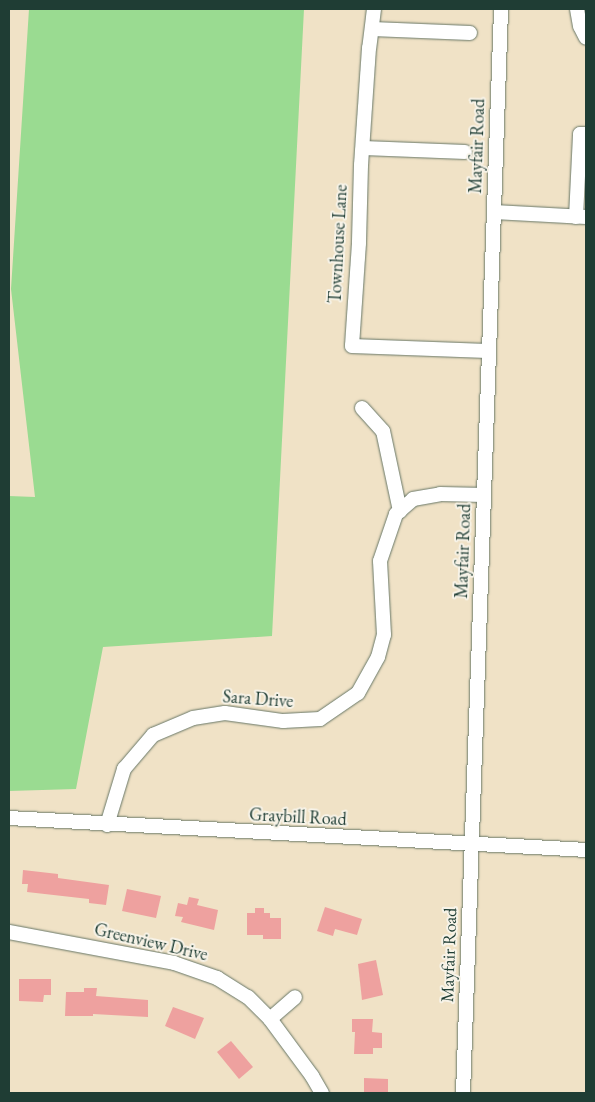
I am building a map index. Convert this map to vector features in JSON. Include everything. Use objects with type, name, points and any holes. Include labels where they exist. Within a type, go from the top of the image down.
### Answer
[{"type":"street","name":"Townhouse Lane","points":[[374,9],[368,48],[352,346],[487,352]]},
{"type":"street","name":"Mayfair Road","points":[[463,1093],[500,9]]},
{"type":"street","points":[[577,9],[580,26],[586,38]]},
{"type":"street","points":[[372,29],[470,33]]},
{"type":"street","points":[[494,212],[581,217],[580,134],[586,134]]},
{"type":"street","points":[[364,148],[465,152]]},
{"type":"street","points":[[362,408],[383,431],[400,511]]},
{"type":"street","points":[[400,511],[413,499],[440,494],[484,495]]},
{"type":"street","name":"Sara Drive","points":[[106,825],[124,769],[153,735],[193,718],[225,713],[283,722],[320,719],[358,693],[378,657],[384,635],[380,561],[396,514],[400,511]]},
{"type":"street","name":"Graybill Road","points":[[9,818],[106,825],[586,850]]},
{"type":"street","name":"Greenview Drive","points":[[9,932],[60,940],[198,970],[239,991],[270,1019],[312,1076],[322,1093]]},
{"type":"street","points":[[270,1019],[295,998]]},
{"type":"green space","points":[[29,9],[304,9],[272,636],[103,647],[76,789],[9,791],[9,496],[35,497],[11,289]]},
{"type":"building","points":[[23,870],[58,874],[58,878],[109,885],[106,905],[89,903],[89,899],[27,892],[28,884],[22,884]]},
{"type":"building","points":[[127,889],[161,896],[156,918],[122,911]]},
{"type":"building","points":[[189,897],[199,899],[197,905],[218,910],[214,930],[181,922],[183,917],[175,916],[178,903],[187,905]]},
{"type":"building","points":[[325,907],[362,919],[357,935],[335,929],[333,936],[317,931]]},
{"type":"building","points":[[255,908],[264,908],[264,913],[270,913],[270,918],[281,918],[281,939],[263,939],[263,935],[247,935],[247,913],[255,913]]},
{"type":"building","points":[[376,960],[383,995],[362,1000],[358,964]]},
{"type":"building","points":[[19,979],[51,979],[51,995],[44,995],[43,1002],[19,1001]]},
{"type":"building","points":[[84,988],[97,988],[96,996],[148,1000],[148,1017],[93,1014],[93,1016],[65,1016],[66,992],[84,992]]},
{"type":"building","points":[[173,1007],[204,1018],[195,1039],[165,1026]]},
{"type":"building","points":[[352,1019],[373,1019],[372,1032],[382,1033],[382,1048],[373,1048],[373,1054],[354,1054],[355,1032],[352,1032]]},
{"type":"building","points":[[231,1041],[253,1067],[239,1079],[217,1052]]},
{"type":"building","points":[[364,1078],[388,1079],[388,1093],[364,1093]]}]
